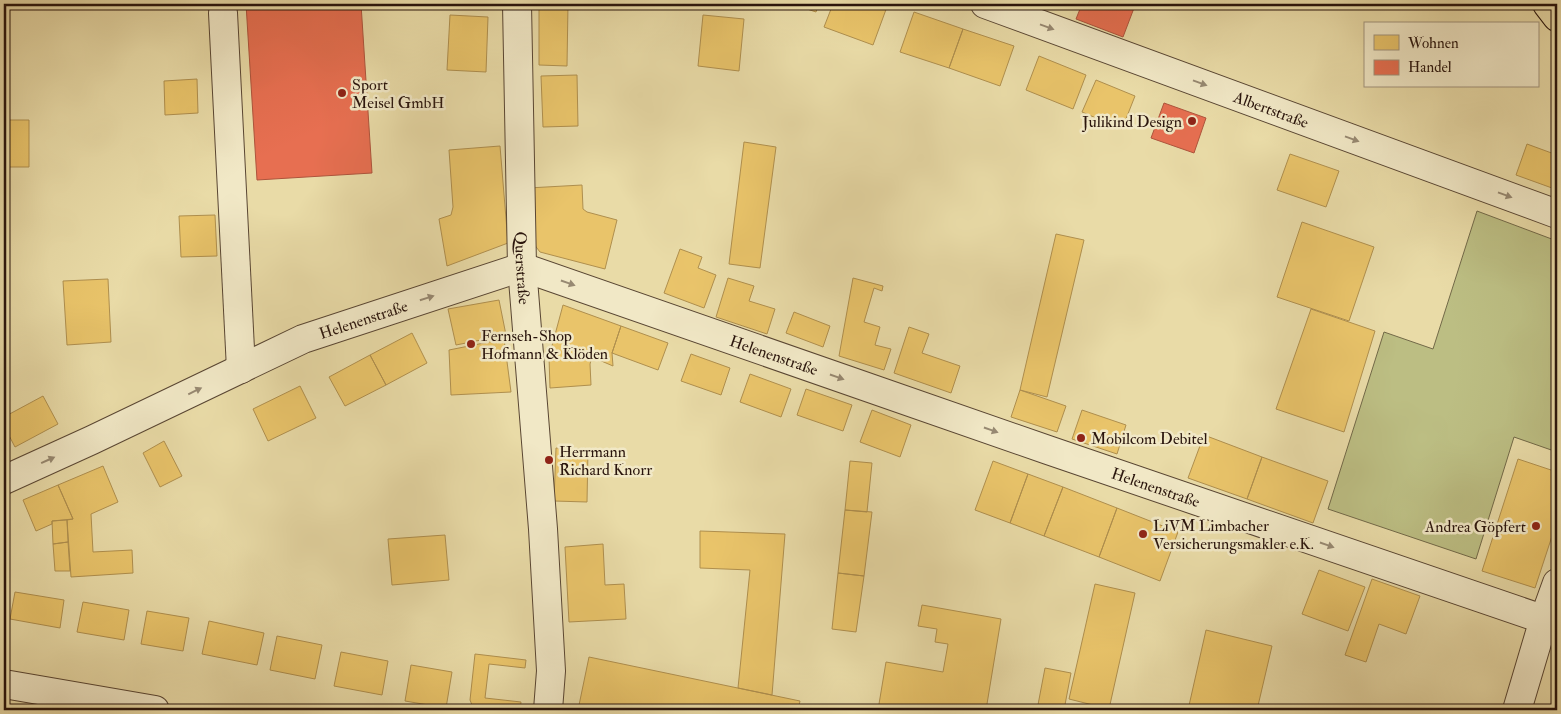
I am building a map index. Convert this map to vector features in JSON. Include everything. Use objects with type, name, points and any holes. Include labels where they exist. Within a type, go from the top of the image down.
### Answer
[{"type":"main road","points":[[1547,4],[1557,17]]},
{"type":"street","name":"Querstraße","points":[[517,4],[522,266],[551,671],[548,710]]},
{"type":"street","name":"Albertstraße","points":[[985,4],[1557,214]]},
{"type":"street","points":[[223,14],[241,369]]},
{"type":"street","name":"Helenenstraße","points":[[4,480],[303,339],[522,266],[1057,453],[1551,622]]},
{"type":"street","points":[[1517,710],[1551,622],[1557,582]]},
{"type":"street","points":[[4,684],[155,710]]},
{"type":"green space","points":[[1477,211],[1557,241],[1557,452],[1514,437],[1476,559],[1328,509],[1384,332],[1433,349]]},
{"type":"building: Wohnen","points":[[539,4],[568,4],[567,66],[539,65]]},
{"type":"building: Wohnen","points":[[792,4],[819,4],[816,12]]},
{"type":"building: Wohnen","points":[[833,4],[888,4],[873,45],[824,27]]},
{"type":"building: Wohnen","points":[[914,12],[963,29],[949,68],[900,52]]},
{"type":"building: Wohnen","points":[[450,15],[488,17],[486,72],[447,70]]},
{"type":"building: Wohnen","points":[[703,15],[744,19],[739,71],[698,66]]},
{"type":"building: Wohnen","points":[[963,29],[1014,46],[1000,86],[949,68]]},
{"type":"building: Wohnen","points":[[1039,56],[1086,75],[1073,109],[1026,90]]},
{"type":"building: Wohnen","points":[[577,75],[578,126],[543,127],[541,76]]},
{"type":"building: Wohnen","points":[[197,79],[198,113],[165,115],[164,81]]},
{"type":"building: Wohnen","points":[[1096,80],[1135,96],[1122,129],[1082,112]]},
{"type":"building: Wohnen","points":[[4,120],[29,120],[29,167],[4,167]]},
{"type":"building: Wohnen","points":[[744,142],[776,147],[760,268],[729,264]]},
{"type":"building: Wohnen","points":[[1527,144],[1557,155],[1557,174],[1552,188],[1516,175]]},
{"type":"building: Wohnen","points":[[500,146],[508,243],[447,266],[439,219],[451,215],[453,207],[449,150]]},
{"type":"building: Wohnen","points":[[1290,154],[1339,171],[1326,207],[1277,190]]},
{"type":"building: Wohnen","points":[[1557,174],[1557,190],[1552,188]]},
{"type":"building: Wohnen","points":[[582,185],[583,209],[587,212],[617,220],[605,269],[540,252],[530,239],[528,188]]},
{"type":"building: Wohnen","points":[[215,215],[217,256],[181,257],[179,216]]},
{"type":"building: Wohnen","points":[[1302,222],[1374,247],[1349,321],[1277,297]]},
{"type":"building: Wohnen","points":[[1056,234],[1084,240],[1047,397],[1020,390]]},
{"type":"building: Wohnen","points":[[680,249],[702,257],[698,268],[716,275],[704,308],[664,293]]},
{"type":"building: Wohnen","points":[[728,278],[754,286],[749,301],[775,309],[767,334],[716,317]]},
{"type":"building: Wohnen","points":[[853,278],[883,286],[882,291],[874,288],[864,322],[880,327],[875,345],[891,349],[884,370],[839,356]]},
{"type":"building: Wohnen","points":[[108,279],[111,342],[67,345],[63,281]]},
{"type":"building: Wohnen","points":[[499,300],[506,335],[456,345],[448,309]]},
{"type":"building: Wohnen","points":[[563,305],[621,326],[612,353],[613,366],[592,357],[590,364],[591,385],[550,388],[549,357]]},
{"type":"building: Wohnen","points":[[1311,309],[1375,331],[1344,432],[1276,409]]},
{"type":"building: Wohnen","points":[[794,312],[830,326],[823,347],[786,333]]},
{"type":"building: Wohnen","points":[[621,326],[668,343],[658,370],[612,353]]},
{"type":"building: Wohnen","points":[[909,327],[929,334],[922,353],[960,366],[951,393],[894,373]]},
{"type":"building: Wohnen","points":[[412,333],[427,363],[386,385],[370,355]]},
{"type":"building: Wohnen","points":[[504,339],[511,392],[451,395],[449,350]]},
{"type":"building: Wohnen","points":[[691,354],[730,368],[721,395],[681,381]]},
{"type":"building: Wohnen","points":[[370,355],[386,385],[345,406],[329,377]]},
{"type":"building: Wohnen","points":[[750,374],[791,389],[781,417],[740,402]]},
{"type":"building: Wohnen","points":[[300,386],[316,418],[268,441],[253,409]]},
{"type":"building: Wohnen","points":[[806,389],[852,405],[843,431],[797,415]]},
{"type":"building: Wohnen","points":[[1020,390],[1066,406],[1057,432],[1011,417]]},
{"type":"building: Wohnen","points":[[43,396],[58,424],[15,447],[4,426],[4,417]]},
{"type":"building: Wohnen","points":[[872,410],[911,425],[900,457],[860,442]]},
{"type":"building: Wohnen","points":[[1082,410],[1126,425],[1117,454],[1072,439]]},
{"type":"building: Wohnen","points":[[1204,435],[1262,457],[1247,499],[1188,478]]},
{"type":"building: Wohnen","points":[[164,441],[182,476],[160,487],[143,453]]},
{"type":"building: Wohnen","points":[[556,448],[588,449],[587,502],[554,501]]},
{"type":"building: Wohnen","points":[[1262,457],[1328,481],[1313,523],[1247,499]]},
{"type":"building: Wohnen","points":[[1518,459],[1557,472],[1557,521],[1535,588],[1482,571]]},
{"type":"building: Wohnen","points":[[850,461],[872,463],[867,512],[845,510]]},
{"type":"building: Wohnen","points":[[993,461],[1028,474],[1010,523],[975,510]]},
{"type":"building: Wohnen","points":[[103,466],[118,502],[91,514],[93,552],[132,550],[133,573],[71,577],[67,520],[73,519],[58,485]]},
{"type":"building: Wohnen","points":[[1028,474],[1063,487],[1044,536],[1010,523]]},
{"type":"building: Wohnen","points":[[58,485],[73,519],[52,521],[52,524],[36,531],[23,500]]},
{"type":"building: Wohnen","points":[[1063,487],[1117,508],[1099,557],[1044,536]]},
{"type":"building: Wohnen","points":[[1117,508],[1178,532],[1160,581],[1099,557]]},
{"type":"building: Wohnen","points":[[845,510],[872,512],[864,576],[838,573]]},
{"type":"building: Wohnen","points":[[67,520],[68,542],[53,544],[52,521]]},
{"type":"building: Wohnen","points":[[700,531],[785,534],[772,695],[738,688],[750,570],[700,568]]},
{"type":"building: Wohnen","points":[[445,535],[449,580],[392,585],[388,539]]},
{"type":"building: Wohnen","points":[[68,542],[70,571],[55,571],[53,544]]},
{"type":"building: Wohnen","points":[[603,544],[605,585],[624,584],[626,619],[569,622],[565,547]]},
{"type":"building: Wohnen","points":[[1319,570],[1365,587],[1348,631],[1302,614]]},
{"type":"building: Wohnen","points":[[838,573],[864,576],[856,632],[832,629]]},
{"type":"building: Wohnen","points":[[1372,579],[1420,596],[1406,634],[1379,624],[1366,662],[1345,655]]},
{"type":"building: Wohnen","points":[[1095,584],[1135,593],[1109,709],[1069,699]]},
{"type":"building: Wohnen","points":[[15,592],[64,600],[60,628],[10,619]]},
{"type":"building: Wohnen","points":[[83,602],[129,610],[124,640],[77,632]]},
{"type":"building: Wohnen","points":[[922,605],[1001,619],[986,710],[878,710],[886,662],[943,672],[948,644],[935,642],[937,629],[918,626]]},
{"type":"building: Wohnen","points":[[147,611],[189,618],[183,651],[141,644]]},
{"type":"building: Wohnen","points":[[209,621],[264,633],[257,665],[202,654]]},
{"type":"building: Wohnen","points":[[1206,630],[1272,646],[1257,710],[1188,710]]},
{"type":"building: Wohnen","points":[[277,636],[322,645],[315,679],[270,670]]},
{"type":"building: Wohnen","points":[[341,652],[388,661],[382,695],[334,686]]},
{"type":"building: Wohnen","points":[[475,654],[526,660],[525,668],[489,664],[485,698],[521,702],[520,710],[474,710],[470,700]]},
{"type":"building: Wohnen","points":[[589,657],[800,701],[798,710],[578,710]]},
{"type":"building: Wohnen","points":[[411,665],[452,672],[446,708],[405,701]]},
{"type":"building: Wohnen","points":[[1045,668],[1071,673],[1064,710],[1037,710]]},
{"type":"building: Handel","points":[[246,4],[361,4],[372,173],[257,180]]},
{"type":"building: Handel","points":[[1082,4],[1122,4],[1134,8],[1123,37],[1076,19]]},
{"type":"building: Handel","points":[[1164,103],[1206,118],[1194,153],[1151,138]]},
{"type":"place","name":"Sport Meisel GmbH","points":[[342,93]]},
{"type":"place","name":"Julikind Design","points":[[1192,121]]},
{"type":"place","name":"Fernseh-Shop Hofmann & Klöden","points":[[471,344]]},
{"type":"place","name":"Mobilcom Debitel","points":[[1081,438]]},
{"type":"place","name":"Herrmann Richard Knorr","points":[[549,460]]},
{"type":"place","name":"Andrea Göpfert","points":[[1536,526]]},
{"type":"place","name":"LiVM Limbacher Versicherungsmakler e.K.","points":[[1143,534]]}]
